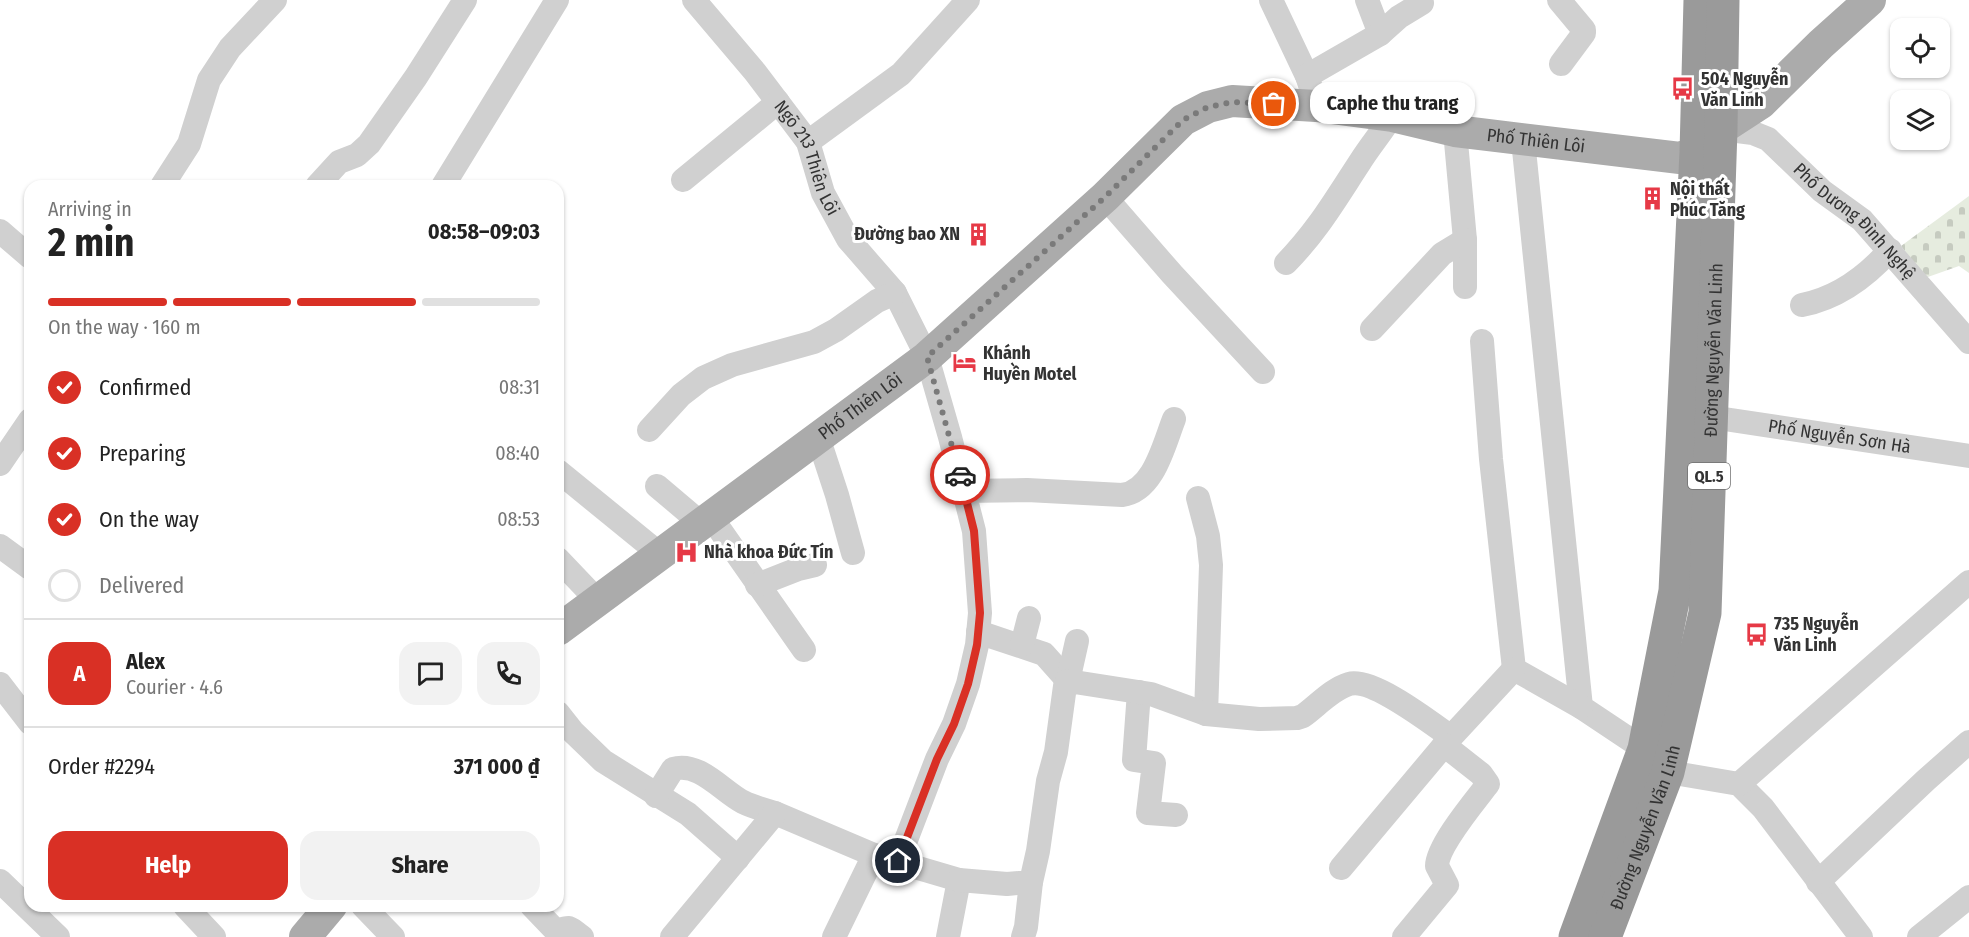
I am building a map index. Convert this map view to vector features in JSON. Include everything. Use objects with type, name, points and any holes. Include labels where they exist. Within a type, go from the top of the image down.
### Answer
[{"type":"highway","name":"Đường Nguyễn Văn Linh","points":[[1575,937],[1644,749],[1675,591],[1696,152],[1700,0]]},
{"type":"highway","name":"Đường Nguyễn Văn Linh","points":[[1605,937],[1668,772],[1705,613],[1723,0]]},
{"type":"main road","points":[[1696,152],[1721,129],[1761,103],[1870,0]]},
{"type":"main road","name":"Phố Thiên Lôi","points":[[564,626],[927,357],[1105,197],[1183,120],[1208,107],[1232,102],[1316,106],[1392,116],[1455,131],[1523,140],[1680,158],[1696,152]]},
{"type":"main road","points":[[305,937],[326,912]]},
{"type":"street","points":[[166,180],[189,144],[209,80],[230,48],[275,0]]},
{"type":"street","points":[[322,180],[339,162],[357,155],[369,144],[416,77],[465,0]]},
{"type":"street","points":[[447,180],[557,0]]},
{"type":"street","name":"Ngõ 213 Thiên Lôi","points":[[694,0],[755,72],[808,142],[823,193],[848,239],[895,293],[927,357],[974,531],[980,613],[968,684],[898,861]]},
{"type":"street","points":[[1271,0],[1307,76],[1316,106]]},
{"type":"street","points":[[1367,0],[1380,34]]},
{"type":"street","points":[[1559,0],[1584,30],[1561,64]]},
{"type":"street","points":[[808,142],[901,74],[964,1]]},
{"type":"street","points":[[1307,76],[1380,34],[1399,17],[1422,3]]},
{"type":"street","points":[[683,180],[778,102]]},
{"type":"street","points":[[1286,263],[1319,226],[1361,159],[1392,116]]},
{"type":"street","name":"Phố Dương Đình Nghệ","points":[[1721,129],[1753,133],[1768,139],[1822,191],[1862,220],[1969,342]]},
{"type":"street","points":[[1455,131],[1465,240],[1465,287]]},
{"type":"street","points":[[1523,140],[1581,707]]},
{"type":"street","points":[[1105,197],[1172,274],[1263,372]]},
{"type":"street","points":[[0,231],[24,252]]},
{"type":"street","points":[[1372,329],[1442,254],[1465,240]]},
{"type":"street","points":[[1802,305],[1821,301],[1848,287],[1876,266],[1890,250]]},
{"type":"street","points":[[649,430],[681,395],[703,378],[732,365],[814,342],[836,330],[877,301],[895,293]]},
{"type":"street","points":[[1341,868],[1447,741],[1514,669],[1491,459],[1482,341]]},
{"type":"street","name":"Phố Nguyễn Sơn Hà","points":[[1710,417],[1969,456]]},
{"type":"street","points":[[964,491],[1027,490],[1130,494],[1150,475],[1174,419]]},
{"type":"street","points":[[0,464],[24,429]]},
{"type":"street","points":[[818,437],[853,553]]},
{"type":"street","points":[[564,476],[661,555]]},
{"type":"street","points":[[657,486],[706,521],[734,547],[757,585],[804,650]]},
{"type":"street","points":[[1198,498],[1206,526],[1210,566],[1206,714]]},
{"type":"street","points":[[0,546],[24,564]]},
{"type":"street","points":[[564,565],[598,602]]},
{"type":"street","points":[[757,585],[814,565]]},
{"type":"street","points":[[1739,784],[1969,582]]},
{"type":"street","points":[[1022,645],[1029,618]]},
{"type":"street","points":[[978,632],[1044,654],[1068,681],[1151,694],[1206,714],[1297,718],[1340,688],[1352,683],[1365,684],[1404,704],[1447,741],[1481,774],[1488,784],[1457,824],[1440,853],[1437,866],[1447,885],[1404,937]]},
{"type":"street","points":[[1023,937],[1048,781],[1056,752],[1065,686],[1077,641]]},
{"type":"street","points":[[1514,669],[1581,707],[1644,749]]},
{"type":"street","points":[[0,684],[24,715]]},
{"type":"street","points":[[1139,692],[1134,760],[1154,763],[1148,813],[1176,815]]},
{"type":"street","points":[[564,721],[589,749],[614,769],[688,814],[738,858]]},
{"type":"street","points":[[1818,882],[1969,742]]},
{"type":"street","points":[[656,796],[673,769],[682,766],[710,779],[742,801],[874,855],[959,880],[1007,884],[1031,882]]},
{"type":"street","points":[[1668,772],[1739,784],[1763,808],[1861,937]]},
{"type":"street","points":[[672,937],[775,813]]},
{"type":"street","points":[[834,937],[874,855]]},
{"type":"street","points":[[948,937],[959,880]]},
{"type":"street","points":[[0,881],[24,904]]},
{"type":"street","points":[[1919,937],[1969,897]]},
{"type":"street","points":[[32,912],[58,937]]},
{"type":"street","points":[[191,912],[214,937]]},
{"type":"street","points":[[369,912],[393,937]]},
{"type":"street","points":[[538,912],[556,932],[568,927],[582,937]]},
{"type":"green space","points":[[1969,196],[1969,273],[1959,266],[1925,278],[1901,246]]},
{"type":"way so far","points":[[960,475],[927,357],[1105,197],[1183,120],[1208,107],[1232,102],[1274,104]]},
{"type":"place","name":"504 Nguyễn Văn Linh","points":[[1683,89]]},
{"type":"place","name":"Caphe thu trang","points":[[1274,104]]},
{"type":"place","name":"Nội thất Phúc Tăng","points":[[1652,199]]},
{"type":"place","name":"Đường bao XN","points":[[978,234]]},
{"type":"place","name":"Khánh Huyền Motel","points":[[965,363]]},
{"type":"place","name":"Nhà khoa Đức Tín","points":[[686,552]]},
{"type":"place","name":"735 Nguyễn Văn Linh","points":[[1756,634]]},
{"type":"route","points":[[898,861],[937,759],[954,724],[968,684],[977,645],[980,613],[974,531],[960,475]]}]
